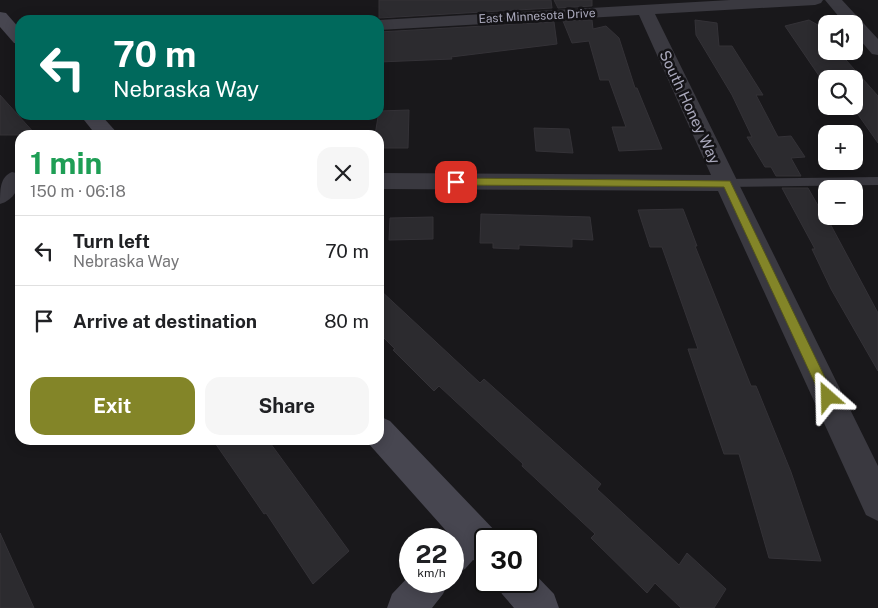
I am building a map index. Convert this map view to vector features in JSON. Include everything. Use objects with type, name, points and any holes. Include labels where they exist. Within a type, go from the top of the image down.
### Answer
[{"type":"main road","points":[[0,17],[15,34]]},
{"type":"main road","points":[[94,120],[104,130]]},
{"type":"main road","points":[[384,438],[470,546]]},
{"type":"main road","points":[[406,608],[419,593]]},
{"type":"main road","points":[[527,593],[540,608]]},
{"type":"street","name":"East Minnesota Drive","points":[[384,26],[815,0]]},
{"type":"street","points":[[833,0],[878,50]]},
{"type":"street","name":"South Honey Way","points":[[644,9],[878,503]]},
{"type":"street","points":[[384,181],[727,184]]},
{"type":"lane","points":[[727,184],[878,181]]},
{"type":"building","points":[[379,0],[551,0],[552,8],[384,18],[384,15],[379,15]]},
{"type":"building","points":[[554,0],[592,0],[592,6],[558,8]]},
{"type":"building","points":[[592,20],[593,29],[606,26],[619,38],[635,88],[637,88],[662,149],[619,151],[612,127],[626,127],[609,80],[600,80],[589,41],[572,43],[563,21]]},
{"type":"building","points":[[695,20],[717,23],[719,46],[732,46],[763,95],[756,95],[778,137],[791,136],[805,157],[791,158],[801,176],[776,176],[771,167],[765,167],[747,137],[752,137],[732,95],[696,35]]},
{"type":"building","points":[[809,20],[818,25],[818,60],[846,60],[855,70],[818,70],[818,74],[785,26]]},
{"type":"building","points":[[554,22],[557,44],[451,57],[452,59],[384,62],[384,32]]},
{"type":"building","points":[[863,79],[878,96],[878,143],[858,115],[863,115]]},
{"type":"building","points":[[0,95],[15,112],[15,120],[22,120],[32,130],[15,130],[15,135],[0,135]]},
{"type":"building","points":[[409,110],[408,148],[384,148],[384,130],[376,130],[378,120],[384,120],[384,111]]},
{"type":"building","points":[[534,128],[569,129],[573,153],[536,151]]},
{"type":"building","points":[[782,188],[808,188],[818,206],[818,225],[831,225],[878,313],[878,371],[831,289],[812,249],[815,249]]},
{"type":"building","points":[[683,209],[697,246],[695,246],[751,386],[756,386],[791,472],[821,561],[769,558],[739,454],[724,454],[688,349],[698,349],[662,247],[650,247],[638,210]]},
{"type":"building","points":[[481,214],[590,217],[593,240],[572,239],[572,247],[519,245],[519,249],[493,248],[493,243],[480,243]]},
{"type":"building","points":[[433,217],[433,239],[389,240],[390,218]]},
{"type":"building","points":[[384,294],[480,383],[484,379],[601,484],[597,489],[679,565],[687,553],[726,589],[714,608],[681,608],[655,583],[647,593],[591,538],[595,534],[522,466],[523,464],[439,386],[434,391],[393,350],[395,349],[384,338]]},
{"type":"building","points":[[216,445],[272,445],[349,551],[313,584],[266,513],[264,514]]},
{"type":"building","points":[[0,533],[34,608],[0,608]]},
{"type":"route","points":[[456,182],[727,184],[828,397]]}]
